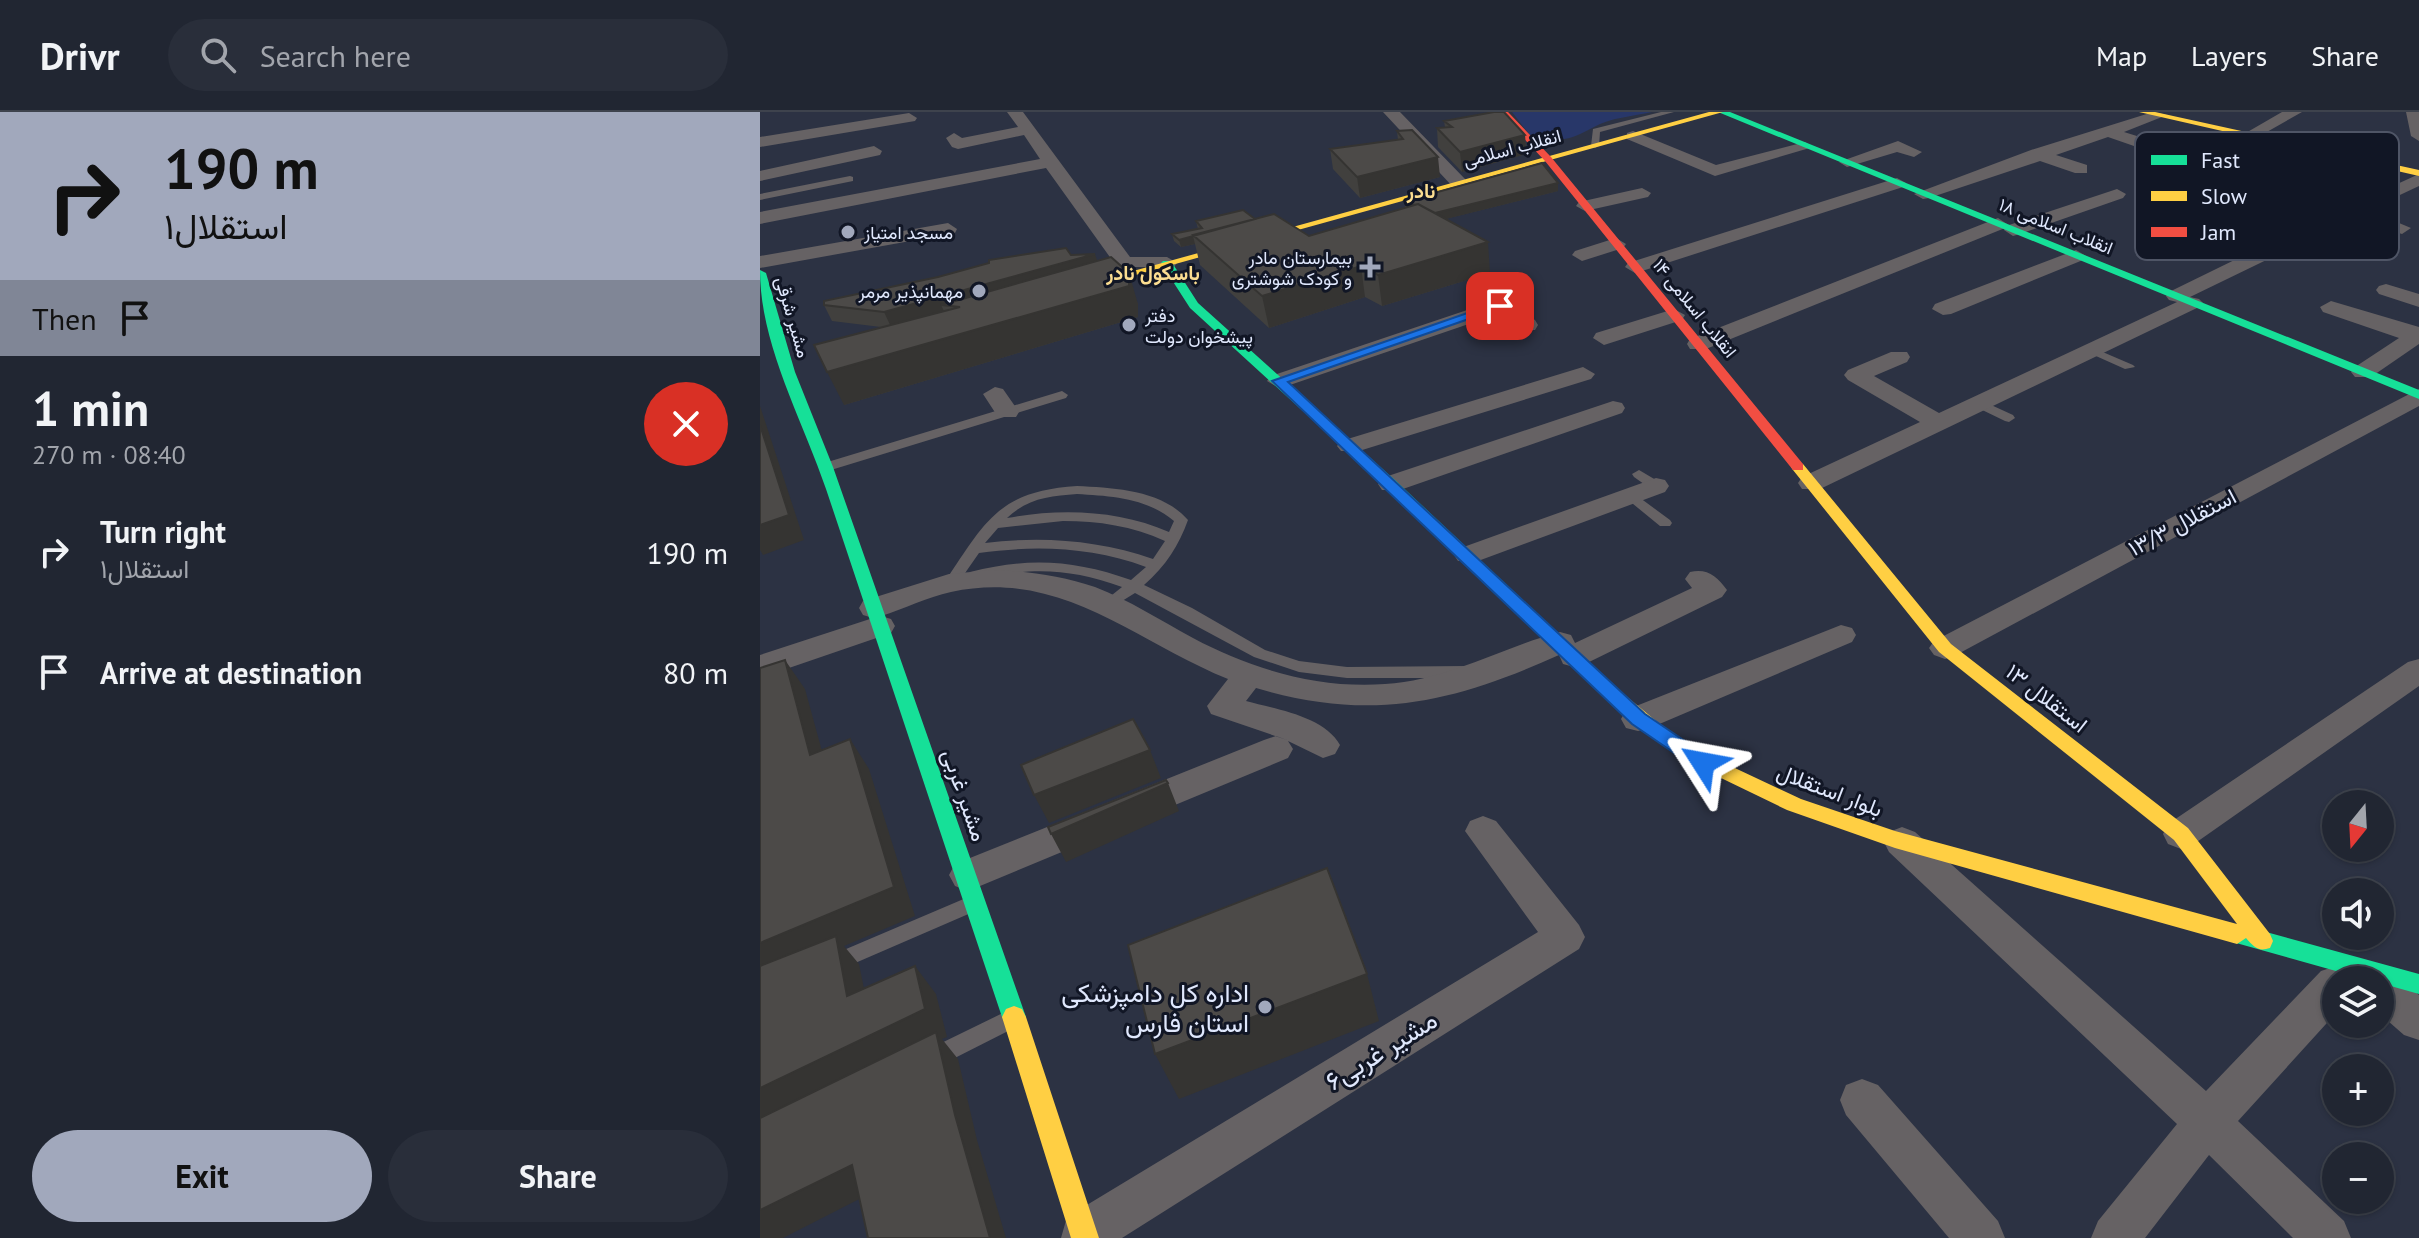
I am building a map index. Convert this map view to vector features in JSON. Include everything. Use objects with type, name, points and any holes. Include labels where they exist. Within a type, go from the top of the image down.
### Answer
[{"type":"main road","name":"۱۴ انقلاب اسلامی","points":[[1503,112],[1526,140],[1548,159],[1811,483]]},
{"type":"main road","name":"انقلاب اسلامی","points":[[1141,291],[1065,291],[1390,208],[1459,183],[1721,112]]},
{"type":"main road","name":"۱۸ انقلاب اسلامی","points":[[1721,112],[2419,396]]},
{"type":"main road","points":[[2149,113],[2242,132]]},
{"type":"main road","points":[[1526,140],[1595,146]]},
{"type":"main road","points":[[2399,171],[2419,176]]},
{"type":"main road","points":[[1167,263],[1194,305]]},
{"type":"main road","name":"مشیر شرقی","points":[[760,273],[788,372]]},
{"type":"main road","points":[[1166,296],[1194,305]]},
{"type":"main road","name":"بلوار استقلال","points":[[1194,305],[1468,555],[1638,719],[1703,763],[1801,808],[1902,842],[2262,941],[2322,966]]},
{"type":"main road","name":"مشیر غربی","points":[[788,372],[826,467],[971,889],[1084,1236]]},
{"type":"main road","name":"۱۳ استقلال","points":[[1811,483],[1945,648],[2181,834],[2262,941]]},
{"type":"main road","name":"بلوار استقلال","points":[[2394,982],[2419,984]]},
{"type":"street","points":[[1015,112],[1124,263],[1167,263]]},
{"type":"street","points":[[1391,112],[1459,183]]},
{"type":"street","points":[[2256,132],[2294,112]]},
{"type":"street","points":[[2414,112],[2419,136]]},
{"type":"street","points":[[1923,194],[2149,113]]},
{"type":"street","points":[[760,142],[909,118]]},
{"type":"street","points":[[954,138],[958,144],[1027,130]]},
{"type":"street","points":[[2105,131],[2135,141]]},
{"type":"street","points":[[1633,136],[1715,171],[1805,147]]},
{"type":"street","points":[[1847,162],[1898,146],[1914,152]]},
{"type":"street","points":[[760,176],[874,151]]},
{"type":"street","points":[[2037,154],[2081,169]]},
{"type":"street","points":[[760,218],[1049,162]]},
{"type":"street","points":[[2399,186],[2419,176]]},
{"type":"street","points":[[1958,181],[1988,192]]},
{"type":"street","points":[[1635,267],[1897,183]]},
{"type":"street","points":[[1585,206],[1642,193]]},
{"type":"street","points":[[1698,344],[2006,227],[2117,194]]},
{"type":"street","points":[[760,262],[948,229]]},
{"type":"street","points":[[1582,255],[1616,244]]},
{"type":"street","points":[[1943,309],[2076,256]]},
{"type":"street","points":[[1811,483],[2091,350],[2252,260]]},
{"type":"street","points":[[1478,290],[1527,325]]},
{"type":"street","points":[[2386,290],[2419,301]]},
{"type":"street","points":[[1279,381],[1500,306]]},
{"type":"street","points":[[2331,307],[2418,336]]},
{"type":"street","points":[[1604,338],[1674,315]]},
{"type":"street","points":[[2363,372],[2418,336]]},
{"type":"street","points":[[1899,357],[1856,375],[1937,422]]},
{"type":"street","points":[[1350,446],[1583,374]]},
{"type":"street","name":"۱۳/۳ استقلال","points":[[1945,648],[2419,396]]},
{"type":"street","points":[[1391,484],[1613,408]]},
{"type":"street","points":[[1468,555],[1642,485]]},
{"type":"street","points":[[760,667],[951,583],[1024,581],[1068,589],[1109,603],[1201,655],[1292,687],[1382,696],[1430,690],[1567,649],[1712,590],[1700,579]]},
{"type":"street","points":[[1638,719],[1841,635]]},
{"type":"street","points":[[2181,834],[2419,670]]},
{"type":"street","points":[[1251,673],[1223,706],[1290,726],[1323,745]]},
{"type":"street","points":[[971,889],[1276,749]]},
{"type":"street","name":"مشیر غربی۶","points":[[1084,1236],[1565,937],[1483,831]]},
{"type":"street","points":[[1902,842],[2207,1122],[2327,1238]]},
{"type":"street","points":[[2394,1005],[2419,1021]]},
{"type":"street","points":[[2115,1238],[2207,1122],[2322,1012]]},
{"type":"street","points":[[1862,1100],[1981,1238]]},
{"type":"lane","points":[[1595,146],[1596,131],[1670,112]]},
{"type":"lane","points":[[760,197],[850,179]]},
{"type":"lane","points":[[2091,350],[2129,367]]},
{"type":"lane","points":[[826,467],[1001,403],[1062,395]]},
{"type":"lane","points":[[1978,403],[2009,418]]},
{"type":"lane","points":[[1642,485],[1665,523]]},
{"type":"lane","points":[[951,583],[995,524],[1015,503],[1033,493],[1108,493],[1159,502],[1173,509],[1181,520],[1175,540],[1138,585],[1109,603]]},
{"type":"lane","points":[[995,524],[1062,516],[1116,521],[1161,532],[1175,540]]},
{"type":"lane","points":[[975,549],[1050,543],[1099,548],[1155,565]]},
{"type":"lane","points":[[951,583],[1018,564],[1078,570],[1138,585],[1272,659],[1347,673],[1489,673]]},
{"type":"lane","points":[[817,971],[971,889]]},
{"type":"lane","points":[[918,1065],[1014,1018]]},
{"type":"shaded area","points":[[1512,112],[1652,112],[1607,121],[1578,135],[1558,140],[1532,138]]},
{"type":"building","points":[[1504,112],[1525,135],[1460,152],[1437,128],[1452,127],[1444,121]]},
{"type":"building","points":[[1412,130],[1438,157],[1357,177],[1330,149],[1403,139],[1397,131]]},
{"type":"building","points":[[1542,163],[1558,183],[1435,213],[1405,201]]},
{"type":"building","points":[[1418,204],[1488,242],[1378,275],[1361,266],[1262,296],[1193,235],[1274,214],[1309,236]]},
{"type":"building","points":[[1243,210],[1255,219],[1179,240],[1172,234],[1202,228],[1196,221]]},
{"type":"building","points":[[1066,248],[1071,255],[1095,254],[884,312],[824,305],[824,301],[938,277],[989,263],[989,260]]},
{"type":"building","points":[[1111,257],[1129,273],[1129,286],[827,372],[814,345],[960,307],[941,305]]},
{"type":"building","points":[[760,425],[789,515],[760,525]]},
{"type":"building","points":[[785,660],[810,755],[850,739],[894,887],[760,943],[760,668]]},
{"type":"building","points":[[1133,719],[1150,750],[1034,795],[1021,765]]},
{"type":"building","points":[[1166,780],[1168,783],[1051,834],[1048,827]]},
{"type":"building","points":[[1327,868],[1367,974],[1155,1054],[1128,945]]},
{"type":"building","points":[[836,936],[847,996],[915,966],[925,1009],[760,1088],[760,966]]},
{"type":"building","points":[[936,1032],[955,1115],[990,1238],[868,1238],[852,1165],[760,1210],[760,1118]]},
{"type":"traffic: fast","points":[[1722,112],[2419,395]]},
{"type":"traffic: fast","points":[[1167,263],[1194,305],[1391,484],[1614,696]]},
{"type":"traffic: fast","points":[[760,273],[788,372],[826,467],[1014,1017]]},
{"type":"traffic: fast","points":[[2237,934],[2419,984]]},
{"type":"traffic: slow","points":[[1074,289],[1719,112]]},
{"type":"traffic: slow","points":[[2143,112],[2233,132]]},
{"type":"traffic: slow","points":[[2399,169],[2419,173]]},
{"type":"traffic: slow","points":[[1798,467],[1945,648],[2181,834],[2262,941]]},
{"type":"traffic: slow","points":[[1614,696],[1655,730],[1698,759],[1794,805],[1895,839],[2237,934]]},
{"type":"traffic: slow","points":[[1014,1017],[1085,1238]]},
{"type":"traffic: jam","points":[[1503,112],[1548,159],[1798,467]]},
{"type":"place","name":"مسجد امتیاز","points":[[848,232]]},
{"type":"place","name":"بیمارستان مادر و کودک شوشتری","points":[[1370,267]]},
{"type":"place","name":"مهمانپذیر مرمر","points":[[979,291]]},
{"type":"place","name":"دفتر پیشخوان دولت","points":[[1129,325]]},
{"type":"place","name":"اداره کل دامپزشکی استان فارس","points":[[1265,1007]]},
{"type":"district","name":"نادر","points":[[1421,191]]},
{"type":"district","name":"باسکول نادر","points":[[1153,273]]},
{"type":"route","points":[[1500,306],[1279,381],[1411,501],[1638,719],[1703,763]]}]
